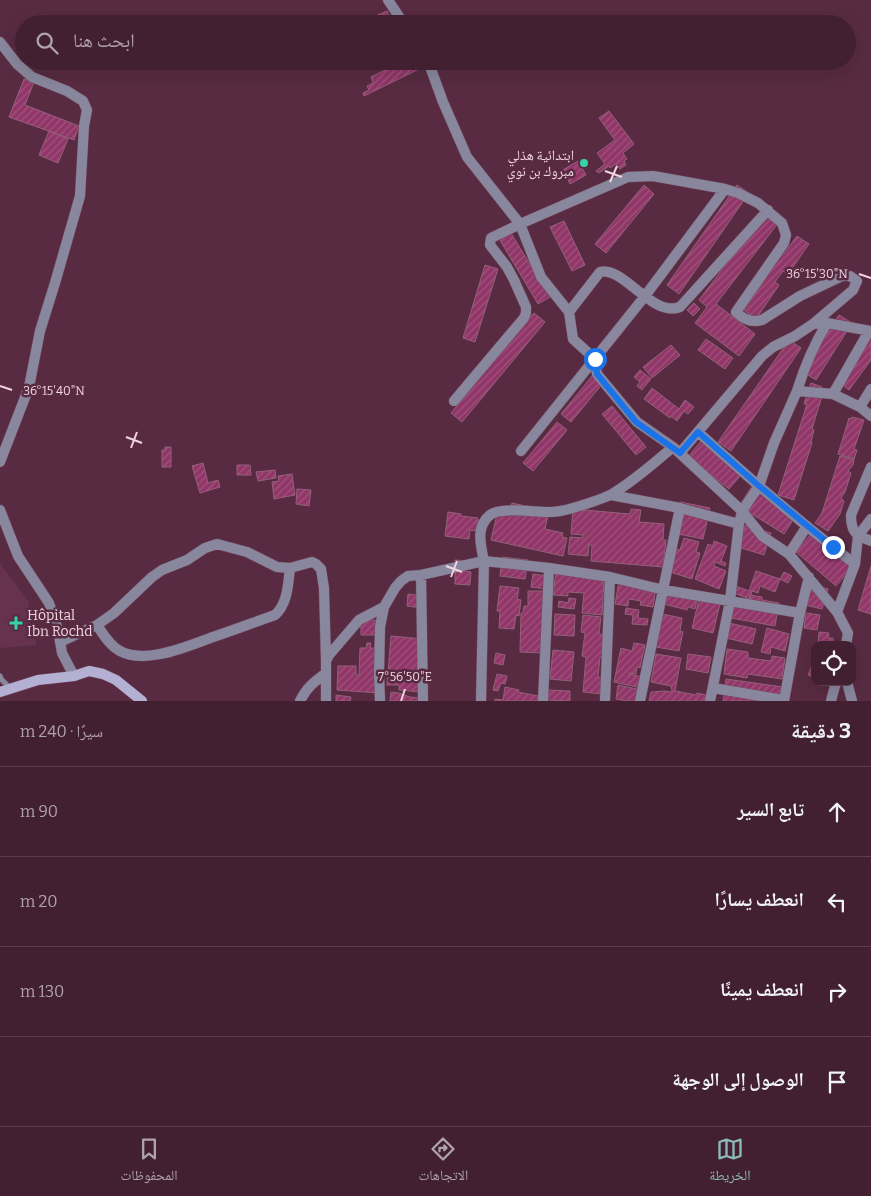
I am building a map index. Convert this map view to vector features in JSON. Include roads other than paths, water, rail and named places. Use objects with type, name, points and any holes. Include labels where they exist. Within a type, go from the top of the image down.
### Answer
[{"type":"street","points":[[388,0],[398,15]]},
{"type":"street","points":[[0,42],[15,61]]},
{"type":"street","points":[[0,462],[29,386],[40,330],[80,196],[84,126],[87,110],[83,101],[67,91],[32,77],[24,70]]},
{"type":"street","points":[[431,70],[467,157],[520,224],[541,277],[569,312],[573,339],[595,359],[597,374],[636,422],[676,450],[742,512],[762,536],[789,554],[837,612],[848,633],[846,641]]},
{"type":"street","points":[[454,401],[524,318],[526,313],[526,307],[514,280],[507,267],[490,245],[491,238],[628,177],[653,176],[725,189],[758,203],[782,223],[786,235],[784,243],[736,312],[748,320],[755,322],[762,320],[800,296],[842,276],[850,276],[857,281],[853,290],[813,324],[773,347],[762,356],[698,432],[676,450],[611,495],[575,508],[552,512],[512,511],[496,512],[488,516],[480,534],[484,561],[481,701]]},
{"type":"street","points":[[521,451],[595,359],[725,189]]},
{"type":"street","points":[[569,312],[600,272],[606,270],[644,296],[668,309],[674,310],[680,307],[768,210]]},
{"type":"street","points":[[813,324],[827,323],[870,331],[833,394]]},
{"type":"street","points":[[710,701],[730,601],[742,512],[759,486],[808,357],[827,323]]},
{"type":"street","points":[[860,408],[871,389]]},
{"type":"street","points":[[796,391],[833,394],[871,416]]},
{"type":"street","points":[[698,432],[759,486],[855,564]]},
{"type":"street","points":[[871,467],[851,515],[851,524],[858,536],[871,541]]},
{"type":"street","points":[[611,495],[680,508],[739,524]]},
{"type":"street","points":[[640,701],[680,508]]},
{"type":"street","points":[[0,510],[18,556],[49,603],[58,630],[62,653],[74,676]]},
{"type":"street","points":[[837,612],[855,564],[858,536],[871,519]]},
{"type":"street","points":[[789,554],[807,526]]},
{"type":"street","points":[[60,642],[97,625],[114,613],[162,570],[187,560],[212,545],[224,545],[247,552],[277,567],[290,568],[312,562],[321,569],[324,588],[326,701]]},
{"type":"street","points":[[380,701],[380,627],[384,607],[395,588],[408,576],[422,575],[484,561],[549,568],[610,578],[664,590],[800,613]]},
{"type":"street","points":[[97,625],[118,650],[126,654],[141,656],[178,651],[275,615],[280,611],[285,598],[290,568]]},
{"type":"street","points":[[544,701],[549,568]]},
{"type":"street","points":[[422,575],[423,701]]},
{"type":"street","points":[[713,688],[784,701],[800,613],[809,577]]},
{"type":"street","points":[[605,701],[610,578]]},
{"type":"street","points":[[326,661],[332,650],[359,620],[384,607]]},
{"type":"street","points":[[0,692],[38,680],[74,676],[89,671],[103,674],[116,680],[142,701]]},
{"type":"street","points":[[300,701],[310,685],[326,673]]},
{"type":"street","points":[[831,701],[835,686]]},
{"type":"street","points":[[848,686],[852,701]]},
{"type":"lane","points":[[0,676],[11,689]]},
{"type":"place","name":"ابتدائية هذلي مبروك بن نوي","points":[[584,163]]},
{"type":"place","name":"Hôpital Ibn Rochd","points":[[16,623]]}]
